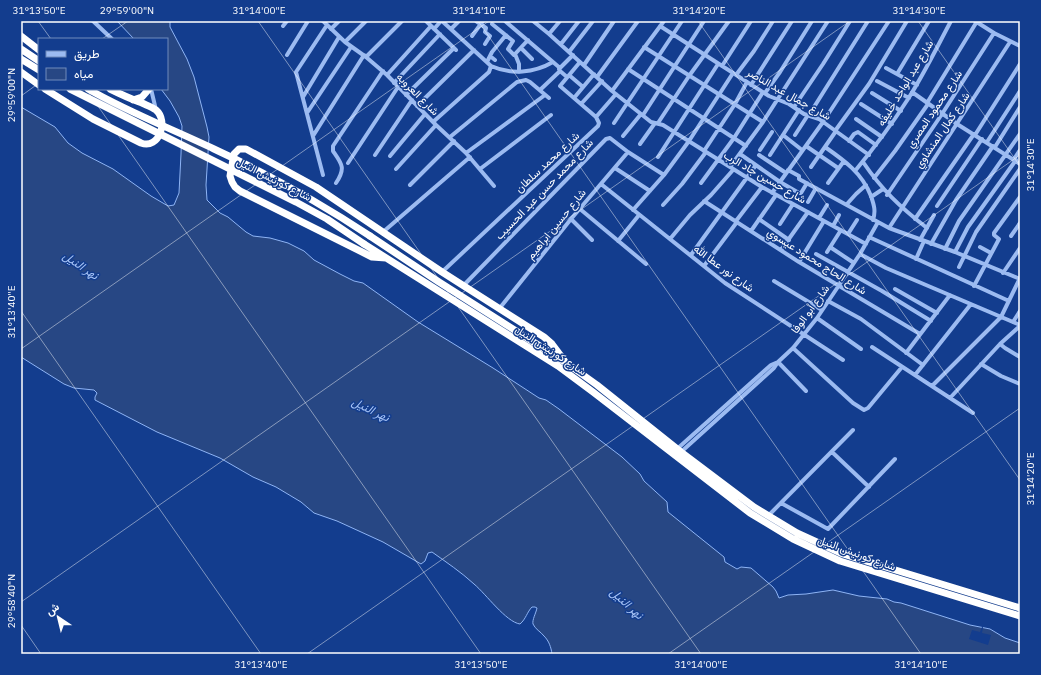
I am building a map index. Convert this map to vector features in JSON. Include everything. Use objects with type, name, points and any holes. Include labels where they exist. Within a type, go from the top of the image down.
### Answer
[{"type":"highway","points":[[21,36],[38,49]]},
{"type":"highway","points":[[21,49],[38,60]]},
{"type":"highway","points":[[22,59],[38,69]]},
{"type":"highway","points":[[21,72],[38,84]]},
{"type":"highway","points":[[47,90],[93,118],[146,144],[154,142],[158,138],[163,122],[156,110],[112,90]]},
{"type":"highway","name":"شارع كورنيش النيل","points":[[72,90],[327,219],[364,244],[558,366],[729,498],[771,527],[816,551],[840,561],[1020,616]]},
{"type":"highway","name":"شارع كورنيش النيل","points":[[90,90],[277,180],[335,213],[439,282],[565,362],[597,385],[679,450],[768,516],[802,536],[843,554],[1020,608]]},
{"type":"highway","points":[[133,100],[142,97],[149,90]]},
{"type":"highway","points":[[387,258],[372,257],[240,191],[235,187],[230,176],[234,154],[239,149],[243,148],[316,187],[463,286],[544,338],[552,344],[565,362]]},
{"type":"highway","points":[[439,282],[454,280]]},
{"type":"street","points":[[93,21],[111,38]]},
{"type":"street","points":[[283,26],[287,21]]},
{"type":"street","points":[[287,55],[308,21]]},
{"type":"street","name":"شارع العروبه","points":[[323,21],[345,42],[365,56],[383,72],[466,153],[494,186]]},
{"type":"street","points":[[332,29],[339,21]]},
{"type":"street","points":[[345,42],[366,21]]},
{"type":"street","points":[[313,136],[365,56],[402,21]]},
{"type":"street","points":[[406,95],[455,49],[426,21]]},
{"type":"street","points":[[386,75],[433,27],[442,21],[491,66],[500,70],[518,72],[542,68],[553,62]]},
{"type":"street","points":[[451,29],[458,21]]},
{"type":"street","points":[[476,21],[482,23],[486,29],[485,32],[490,37],[485,44]]},
{"type":"street","points":[[506,21],[553,62],[560,70],[583,87]]},
{"type":"street","name":"شارع حسين جاد الرب","points":[[534,21],[614,92],[642,114],[656,123],[663,125],[772,193],[866,244]]},
{"type":"street","points":[[549,34],[560,21]]},
{"type":"street","points":[[561,44],[579,21]]},
{"type":"street","points":[[540,90],[560,70],[593,21]]},
{"type":"street","points":[[614,21],[582,63],[560,86],[596,117],[628,69],[664,21]]},
{"type":"street","points":[[574,98],[596,75],[638,21]]},
{"type":"street","points":[[614,124],[682,21]]},
{"type":"street","points":[[623,136],[642,114],[659,90],[704,21]]},
{"type":"street","points":[[640,144],[729,21]]},
{"type":"street","points":[[658,156],[704,85],[751,21]]},
{"type":"street","points":[[633,210],[664,175],[734,74],[754,51],[773,21]]},
{"type":"street","points":[[663,205],[682,184],[705,152],[719,128],[792,21]]},
{"type":"street","points":[[701,183],[780,72],[812,21]]},
{"type":"street","points":[[670,239],[690,215],[711,195],[732,168],[828,21]]},
{"type":"street","points":[[794,107],[850,21]]},
{"type":"street","points":[[795,135],[868,21]]},
{"type":"street","points":[[772,193],[823,122],[889,21]]},
{"type":"street","points":[[811,167],[869,84],[907,21]]},
{"type":"street","points":[[897,74],[930,21]]},
{"type":"street","name":"شارع عبد الواحد خليفه","points":[[856,171],[901,111],[952,21]]},
{"type":"street","points":[[486,29],[493,22],[514,41],[508,49],[519,64],[518,72],[522,81]]},
{"type":"street","points":[[874,178],[895,151],[927,104],[975,22],[994,34],[1020,46]]},
{"type":"street","points":[[472,36],[482,23]]},
{"type":"street","points":[[323,175],[296,74],[327,24]]},
{"type":"street","name":"شارع جمال عبد الناصر","points":[[660,26],[764,93],[823,122],[869,155]]},
{"type":"street","points":[[394,83],[440,34]]},
{"type":"street","name":"شارع محمود المصري","points":[[887,195],[994,34]]},
{"type":"street","points":[[487,62],[506,35]]},
{"type":"street","points":[[303,97],[340,37]]},
{"type":"street","points":[[514,56],[528,40]]},
{"type":"street","name":"شارع كمال المنشاوي","points":[[888,228],[1010,42]]},
{"type":"street","points":[[307,112],[351,47]]},
{"type":"street","points":[[644,47],[763,122]]},
{"type":"street","points":[[521,48],[532,59]]},
{"type":"street","points":[[417,106],[474,50]]},
{"type":"street","points":[[490,56],[495,60]]},
{"type":"street","points":[[915,219],[975,134],[1020,64]]},
{"type":"street","points":[[396,169],[434,123],[489,72],[491,66]]},
{"type":"street","points":[[886,68],[917,85]]},
{"type":"street","points":[[628,69],[746,146]]},
{"type":"street","points":[[336,183],[342,174],[342,170],[340,160],[333,151],[333,146],[383,72]]},
{"type":"street","points":[[450,137],[513,84],[522,81],[530,82],[547,96],[466,153]]},
{"type":"street","points":[[582,104],[602,81]]},
{"type":"street","points":[[877,81],[909,98]]},
{"type":"street","points":[[348,163],[398,87]]},
{"type":"street","points":[[150,90],[156,110]]},
{"type":"street","points":[[987,142],[1020,91]]},
{"type":"street","points":[[912,92],[927,104],[1007,154],[1020,164]]},
{"type":"street","points":[[872,93],[901,111]]},
{"type":"street","points":[[375,155],[412,100]]},
{"type":"street","points":[[861,104],[892,124]]},
{"type":"street","points":[[931,244],[956,200],[1020,107]]},
{"type":"street","points":[[770,155],[799,110]]},
{"type":"street","points":[[390,156],[425,114]]},
{"type":"street","points":[[480,169],[551,115]]},
{"type":"street","name":"شارع محمد سلطان","points":[[442,272],[596,129],[599,123],[596,117]]},
{"type":"street","points":[[856,119],[882,137]]},
{"type":"street","points":[[760,150],[772,132]]},
{"type":"street","points":[[849,140],[858,132],[876,145]]},
{"type":"street","points":[[945,248],[959,221],[1020,134]]},
{"type":"street","points":[[783,135],[802,150]]},
{"type":"street","name":"شارع محمد حسن عبد الحسيب","points":[[463,286],[606,139],[610,138],[628,152],[664,175]]},
{"type":"street","points":[[767,139],[776,144]]},
{"type":"street","points":[[937,206],[982,139]]},
{"type":"street","points":[[410,185],[454,141]]},
{"type":"street","points":[[806,146],[838,168]]},
{"type":"street","points":[[825,147],[844,160],[860,175],[866,185],[876,211],[876,221]]},
{"type":"street","points":[[955,252],[968,227],[1015,160],[1020,150]]},
{"type":"street","name":"شارع حسين ابراهيم","points":[[499,309],[571,219],[628,152]]},
{"type":"street","points":[[740,154],[800,194],[807,183]]},
{"type":"street","points":[[759,155],[888,228],[945,248],[1020,279],[1001,316],[932,386]]},
{"type":"street","points":[[383,232],[470,158]]},
{"type":"street","points":[[828,184],[844,160]]},
{"type":"street","points":[[863,162],[887,195],[927,228]]},
{"type":"street","points":[[691,255],[756,165]]},
{"type":"street","points":[[615,168],[650,191]]},
{"type":"street","points":[[959,267],[976,232],[1020,169]]},
{"type":"street","name":"شارع نور عطا الله","points":[[601,184],[732,287],[843,360]]},
{"type":"street","points":[[847,204],[866,185]]},
{"type":"street","points":[[704,266],[762,187]]},
{"type":"street","points":[[808,202],[816,188]]},
{"type":"street","points":[[871,197],[883,189]]},
{"type":"street","points":[[751,231],[776,195]]},
{"type":"street","points":[[974,286],[984,264],[999,238],[994,235],[994,233],[1020,197]]},
{"type":"street","name":"شارع الحاج محمود عيسوي","points":[[704,201],[799,262],[920,334]]},
{"type":"street","points":[[780,224],[793,204]]},
{"type":"street","points":[[819,218],[827,204]]},
{"type":"street","points":[[580,209],[646,264]]},
{"type":"street","points":[[782,250],[808,212]]},
{"type":"street","points":[[618,241],[640,215]]},
{"type":"street","points":[[833,226],[839,215]]},
{"type":"street","points":[[916,259],[927,228],[934,215]]},
{"type":"street","points":[[571,219],[592,240]]},
{"type":"street","points":[[759,219],[789,240]]},
{"type":"street","points":[[848,234],[857,220]]},
{"type":"street","points":[[799,262],[824,221]]},
{"type":"street","name":"شارع أبو الوفا","points":[[679,450],[774,368],[778,362],[793,348],[817,318],[860,254],[876,221]]},
{"type":"street","points":[[1011,236],[1020,223]]},
{"type":"street","points":[[827,252],[841,230]]},
{"type":"street","points":[[869,237],[1009,301]]},
{"type":"street","points":[[830,247],[854,263]]},
{"type":"street","points":[[980,247],[991,253]]},
{"type":"street","points":[[1003,272],[1020,248]]},
{"type":"street","points":[[816,254],[931,321]]},
{"type":"street","points":[[860,254],[886,268],[1020,325],[1000,344],[950,398]]},
{"type":"street","points":[[774,281],[822,310]]},
{"type":"street","points":[[894,289],[937,313]]},
{"type":"street","points":[[906,352],[950,295]]},
{"type":"street","points":[[828,301],[861,319],[923,365]]},
{"type":"street","points":[[915,375],[971,304]]},
{"type":"street","points":[[1013,322],[1020,311]]},
{"type":"street","points":[[817,318],[861,349]]},
{"type":"street","points":[[1000,344],[1020,357]]},
{"type":"street","points":[[872,347],[974,413]]},
{"type":"street","points":[[793,348],[853,403],[864,410],[868,408],[902,367]]},
{"type":"street","points":[[778,362],[806,391]]},
{"type":"street","points":[[981,364],[1018,383],[1020,378]]},
{"type":"street","points":[[768,516],[853,430]]},
{"type":"street","points":[[832,452],[869,487]]},
{"type":"street","points":[[781,503],[828,529],[895,460]]},
{"type":"water","name":"نهر النيل","points":[[117,21],[170,21],[170,27],[187,59],[194,77],[207,127],[209,137],[206,185],[207,200],[220,213],[228,217],[246,232],[253,236],[270,238],[288,243],[304,251],[314,260],[340,274],[354,281],[363,283],[418,322],[539,398],[546,400],[622,457],[640,474],[644,481],[667,502],[668,512],[724,557],[725,562],[737,569],[741,567],[751,568],[773,587],[779,598],[788,595],[833,590],[859,596],[887,599],[970,625],[990,629],[1005,638],[1020,643],[1020,654],[552,654],[547,640],[533,624],[537,608],[532,607],[520,624],[514,622],[502,613],[469,580],[432,552],[428,553],[425,561],[421,564],[383,542],[337,521],[314,513],[301,502],[276,487],[253,477],[220,458],[157,432],[95,400],[97,393],[94,390],[74,388],[64,384],[21,357],[21,107],[55,127],[68,143],[82,153],[113,169],[168,206],[174,205],[179,193],[182,126],[170,101],[162,90],[168,90],[168,38],[133,38]]},
{"type":"pier","points":[[982,627],[982,633],[991,635],[988,645],[969,639],[972,630],[980,632]]}]
